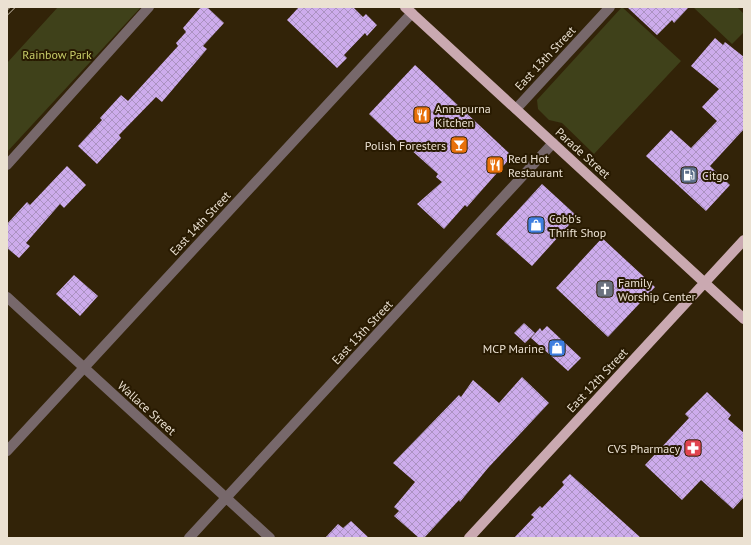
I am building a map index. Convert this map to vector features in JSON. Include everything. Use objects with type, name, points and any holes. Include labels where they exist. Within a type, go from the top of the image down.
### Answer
[{"type":"main road","name":"Parade Street","points":[[409,10],[744,319]]},
{"type":"main road","name":"East 12th Street","points":[[469,538],[744,240]]},
{"type":"street","points":[[7,165],[149,7]]},
{"type":"street","name":"East 13th Street","points":[[516,109],[610,7]]},
{"type":"street","name":"East 14th Street","points":[[7,451],[409,10]]},
{"type":"street","name":"East 13th Street","points":[[189,538],[553,143]]},
{"type":"street","name":"Wallace Street","points":[[7,297],[270,538]]},
{"type":"green space","name":"Rainbow Park","points":[[58,7],[141,7],[7,152],[7,63]]},
{"type":"green space","points":[[622,7],[681,61],[594,154],[562,123],[549,120],[538,109],[537,100]]},
{"type":"green space","points":[[693,7],[737,7],[744,14],[744,32],[732,44]]},
{"type":"building","points":[[201,7],[207,7],[224,23],[203,46],[207,49],[162,102],[156,97],[119,135],[121,138],[97,164],[78,146],[102,120],[100,118],[121,95],[128,101],[178,46],[176,43],[186,32],[183,28]]},
{"type":"building","points":[[299,7],[353,7],[363,17],[366,14],[377,25],[367,36],[365,33],[344,55],[347,58],[337,68],[287,20]]},
{"type":"building","points":[[627,7],[689,7],[674,23],[672,20],[657,35]]},
{"type":"building","points":[[715,38],[723,45],[725,42],[744,57],[744,129],[710,166],[730,185],[706,211],[646,156],[671,130],[691,148],[717,121],[702,107],[719,89],[691,66]]},
{"type":"building","points":[[415,65],[512,156],[467,207],[465,205],[444,229],[417,204],[442,182],[436,177],[438,174],[409,148],[407,150],[369,114]]},
{"type":"building","points":[[67,166],[86,185],[64,208],[60,204],[26,243],[30,246],[19,258],[7,248],[7,224],[27,202],[30,205]]},
{"type":"building","name":"Cobb's Thrift Shop","points":[[542,184],[577,216],[532,266],[496,234]]},
{"type":"building","points":[[602,238],[655,287],[608,337],[556,288]]},
{"type":"building","points":[[74,275],[98,296],[80,316],[56,294]]},
{"type":"building","points":[[524,323],[535,333],[525,343],[514,333]]},
{"type":"building","points":[[547,326],[581,358],[568,371],[531,338],[540,328],[542,331]]},
{"type":"building","points":[[522,377],[549,403],[488,468],[460,502],[459,500],[424,538],[419,538],[394,516],[399,511],[394,507],[415,482],[393,463],[459,395],[461,397],[473,380],[499,403]]},
{"type":"building","points":[[707,392],[731,415],[728,419],[744,433],[744,497],[733,509],[701,480],[682,500],[645,465],[689,418],[685,414]]},
{"type":"building","points":[[570,474],[641,538],[514,538],[534,517],[531,515],[540,506],[542,508],[564,485],[562,482]]},
{"type":"building","points":[[351,521],[369,538],[325,538],[338,524],[343,528]]},
{"type":"railway","points":[[7,13],[13,7]]},
{"type":"place","name":"Annapurna Kitchen","points":[[422,115]]},
{"type":"place","name":"Polish Foresters","points":[[459,145]]},
{"type":"place","name":"Red Hot Restaurant","points":[[495,165]]},
{"type":"place","name":"Citgo","points":[[689,175]]},
{"type":"place","name":"Cobb's Thrift Shop","points":[[536,225]]},
{"type":"place","name":"Family Worship Center","points":[[605,289]]},
{"type":"place","name":"MCP Marine","points":[[557,348]]},
{"type":"place","name":"CVS Pharmacy","points":[[693,448]]}]
